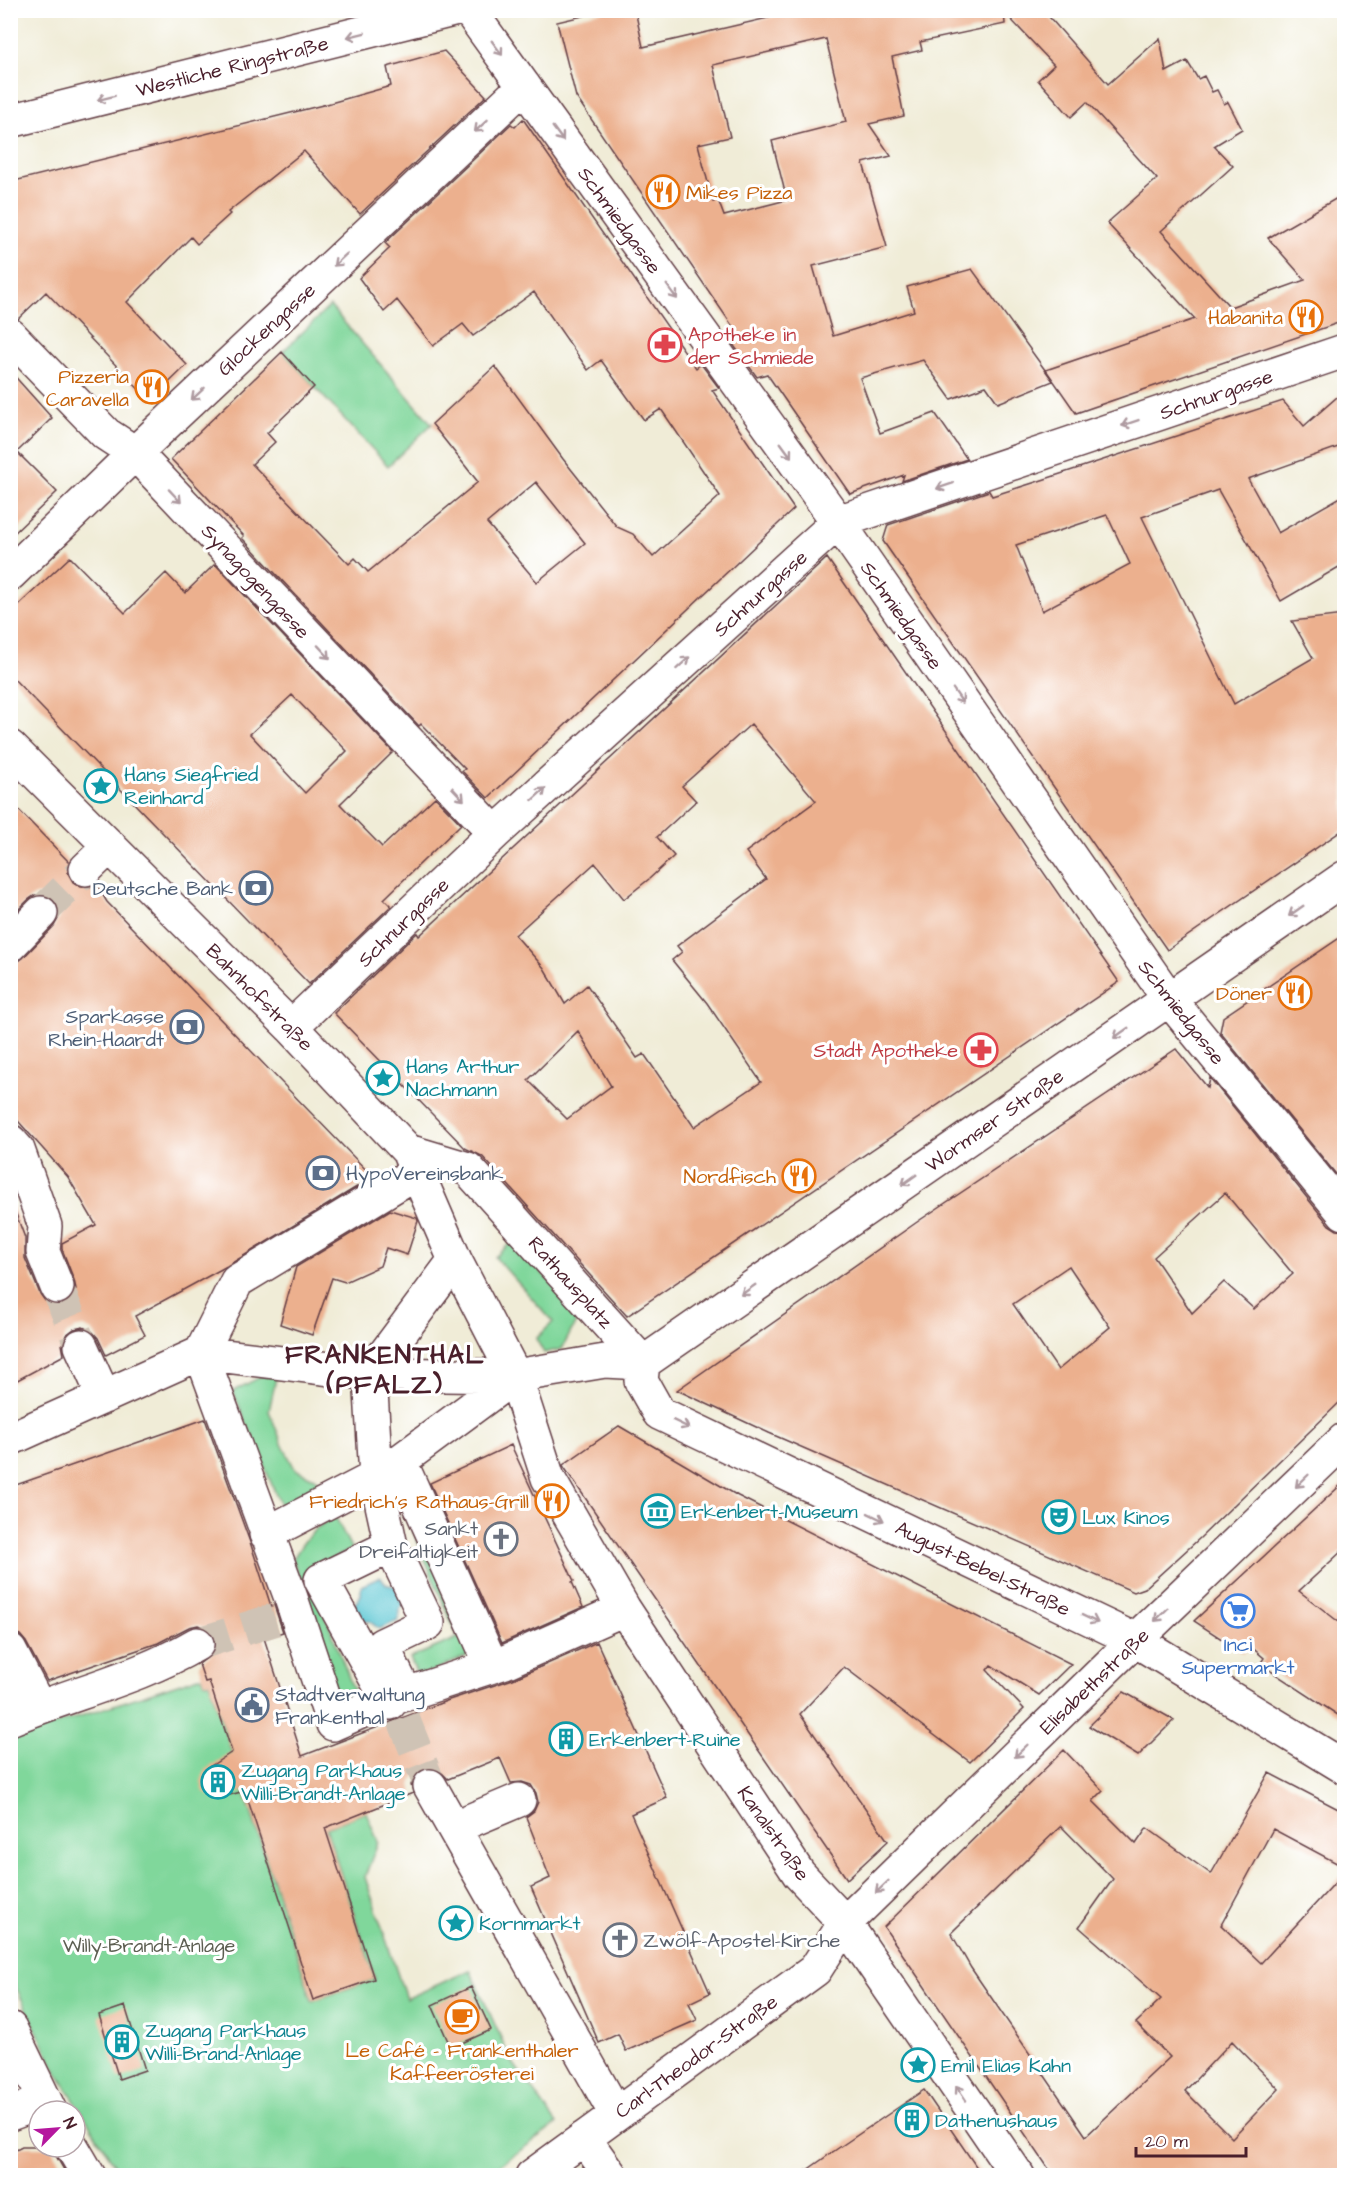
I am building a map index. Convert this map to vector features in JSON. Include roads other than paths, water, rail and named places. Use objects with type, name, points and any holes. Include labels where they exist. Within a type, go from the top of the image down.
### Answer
[{"type":"street","name":"Westliche Ringstraße","points":[[10,122],[453,10]]},
{"type":"street","name":"Schmiedgasse","points":[[469,10],[838,522],[1169,999],[1344,1213]]},
{"type":"street","name":"Glockengasse","points":[[10,574],[524,86]]},
{"type":"street","name":"Synagogengasse","points":[[10,335],[106,434],[135,453],[495,833]]},
{"type":"street","name":"Schnurgasse","points":[[291,1027],[495,833],[838,522],[1344,351]]},
{"type":"street","name":"Bahnhofstraße","points":[[10,747],[291,1027],[412,1162]]},
{"type":"street","points":[[86,869],[110,846]]},
{"type":"street","name":"Wormser Straße","points":[[643,1363],[1344,878]]},
{"type":"street","points":[[10,945],[42,913]]},
{"type":"street","points":[[10,1142],[18,1150],[45,1226],[42,1252],[57,1287]]},
{"type":"street","points":[[10,1439],[196,1355],[237,1281],[412,1162],[455,1260],[515,1376]]},
{"type":"street","name":"Rathausplatz","points":[[412,1162],[468,1169],[643,1363]]},
{"type":"street","points":[[395,1709],[405,1692],[382,1645],[428,1623],[391,1546],[388,1469],[370,1374],[455,1260]]},
{"type":"street","points":[[81,1346],[104,1396]]},
{"type":"street","points":[[196,1355],[291,1598],[333,1724],[395,1709],[624,1609]]},
{"type":"street","name":"Rathausplatz","points":[[196,1355],[370,1374],[515,1376],[605,1361],[643,1363]]},
{"type":"street","name":"August-Bebel-Straße","points":[[643,1363],[640,1381],[659,1413],[1135,1640],[1344,1767]]},
{"type":"street","name":"Rathausplatz","points":[[266,1534],[388,1469],[515,1376]]},
{"type":"street","name":"Kanalstraße","points":[[515,1376],[548,1478],[624,1609],[799,1874],[845,1923],[1018,2175]]},
{"type":"street","name":"Elisabethstraße","points":[[845,1923],[1344,1440]]},
{"type":"street","points":[[388,1469],[499,1664]]},
{"type":"street","points":[[391,1546],[321,1580],[395,1709]]},
{"type":"street","points":[[10,1651],[25,1713],[159,1665],[190,1648]]},
{"type":"street","points":[[430,1786],[616,2114]]},
{"type":"street","points":[[455,1827],[519,1800]]},
{"type":"street","name":"Carl-Theodor-Straße","points":[[532,2175],[815,1970],[845,1923]]},
{"type":"street","points":[[10,2028],[45,2099]]},
{"type":"street","points":[[10,2114],[27,2110]]},
{"type":"street","points":[[584,2138],[611,2175]]},
{"type":"street","points":[[79,2159],[89,2175]]},
{"type":"water","points":[[381,1577],[388,1585],[398,1585],[406,1603],[400,1608],[398,1621],[379,1629],[369,1621],[362,1622],[354,1605],[361,1595],[361,1586]]},
{"type":"tunnel","points":[[41,913],[86,869]]},
{"type":"tunnel","points":[[57,1287],[81,1346]]},
{"type":"tunnel","points":[[197,1644],[296,1613]]},
{"type":"tunnel","points":[[403,1718],[430,1786]]},
{"type":"place","name":"Mikes Pizza","points":[[663,192]]},
{"type":"place","name":"Habanita","points":[[1306,317]]},
{"type":"place","name":"Apotheke in der Schmiede","points":[[665,345]]},
{"type":"place","name":"Pizzeria Caravella","points":[[152,387]]},
{"type":"place","name":"Hans Siegfried Reinhard","points":[[101,786]]},
{"type":"place","name":"Deutsche Bank","points":[[256,888]]},
{"type":"place","name":"Döner","points":[[1295,993]]},
{"type":"place","name":"Sparkasse Rhein-Haardt","points":[[187,1027]]},
{"type":"place","name":"Stadt Apotheke","points":[[981,1050]]},
{"type":"place","name":"Hans Arthur Nachmann","points":[[383,1078]]},
{"type":"place","name":"HypoVereinsbank","points":[[323,1173]]},
{"type":"place","name":"Nordfisch","points":[[799,1176]]},
{"type":"place","name":"Friedrich's Rathaus-Grill","points":[[552,1501]]},
{"type":"place","name":"Erkenbert-Museum","points":[[658,1511]]},
{"type":"place","name":"Lux Kinos","points":[[1059,1517]]},
{"type":"place","name":"Sankt Dreifaltigkeit","points":[[501,1539]]},
{"type":"place","name":"Inci Supermarkt","points":[[1238,1611]]},
{"type":"place","name":"Stadtverwaltung Frankenthal","points":[[252,1705]]},
{"type":"place","name":"Erkenbert-Ruine","points":[[566,1739]]},
{"type":"place","name":"Zugang Parkhaus Willi-Brandt-Anlage","points":[[218,1782]]},
{"type":"place","name":"Kornmarkt","points":[[456,1923]]},
{"type":"place","name":"Zwölf-Apostel-Kirche","points":[[620,1940]]},
{"type":"place","name":"Le Café - Frankenthaler Kaffeerösterei","points":[[462,2017]]},
{"type":"place","name":"Zugang Parkhaus Willi-Brand-Anlage","points":[[122,2042]]},
{"type":"place","name":"Emil Elias Kahn","points":[[918,2065]]},
{"type":"place","name":"Dathenushaus","points":[[912,2120]]},
{"type":"district","name":"FRANKENTHAL (PFALZ)","points":[[385,1369]]},
{"type":"park label","name":"Willy-Brandt-Anlage","points":[[149,1945]]}]
